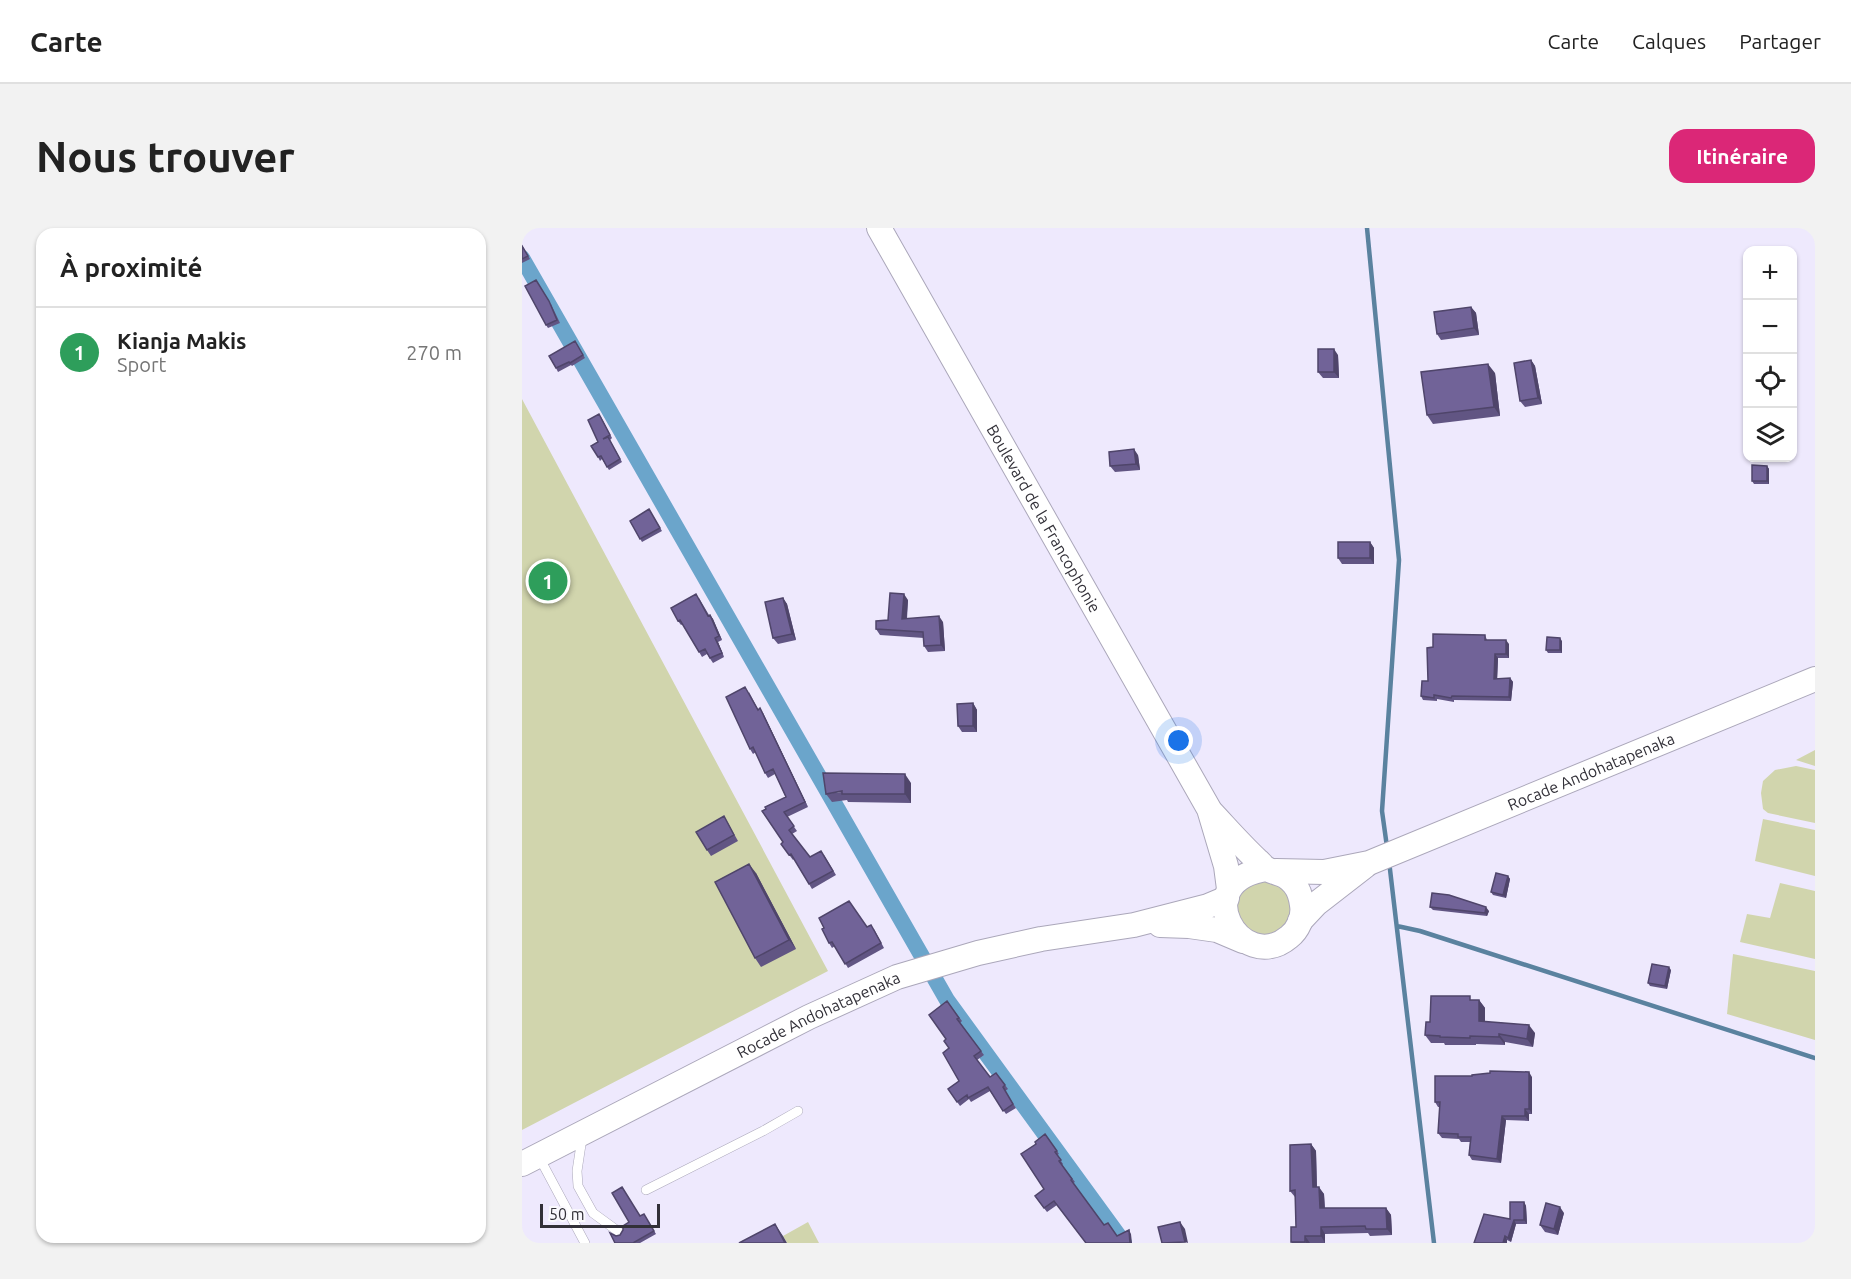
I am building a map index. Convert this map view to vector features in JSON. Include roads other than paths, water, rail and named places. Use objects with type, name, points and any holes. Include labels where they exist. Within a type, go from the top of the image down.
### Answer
[{"type":"main road","name":"Boulevard de la Francophonie","points":[[879,228],[1209,809]]},
{"type":"main road","name":"Rocade Andohatapenaka","points":[[1381,858],[1815,679]]},
{"type":"main road","points":[[1134,925],[1189,926],[1217,930],[1255,945],[1266,946],[1287,939],[1295,931],[1303,909],[1296,886],[1287,877],[1271,870],[1209,809]]},
{"type":"main road","points":[[1209,809],[1226,866],[1228,893],[1225,910],[1228,922],[1235,933],[1245,941]]},
{"type":"main road","points":[[1134,925],[1208,906],[1228,893],[1240,878],[1251,871],[1324,873],[1381,858]]},
{"type":"main road","points":[[1300,921],[1316,904],[1381,858]]},
{"type":"main road","name":"Rocade Andohatapenaka","points":[[530,1160],[809,1017],[897,977],[988,950],[1041,939],[1134,925]]},
{"type":"lane","points":[[646,1190],[798,1111]]},
{"type":"lane","points":[[583,1133],[577,1172],[578,1186],[593,1213],[619,1232]]},
{"type":"lane","points":[[530,1160],[585,1243]]},
{"type":"waterway","points":[[1367,228],[1399,560],[1382,811],[1387,847]]},
{"type":"waterway","points":[[522,258],[947,1000],[1124,1243]]},
{"type":"waterway","points":[[1389,861],[1434,1243]]},
{"type":"waterway","points":[[1397,926],[1420,931],[1815,1058]]},
{"type":"place","name":"Kianja Makis","points":[[548,581]]}]
